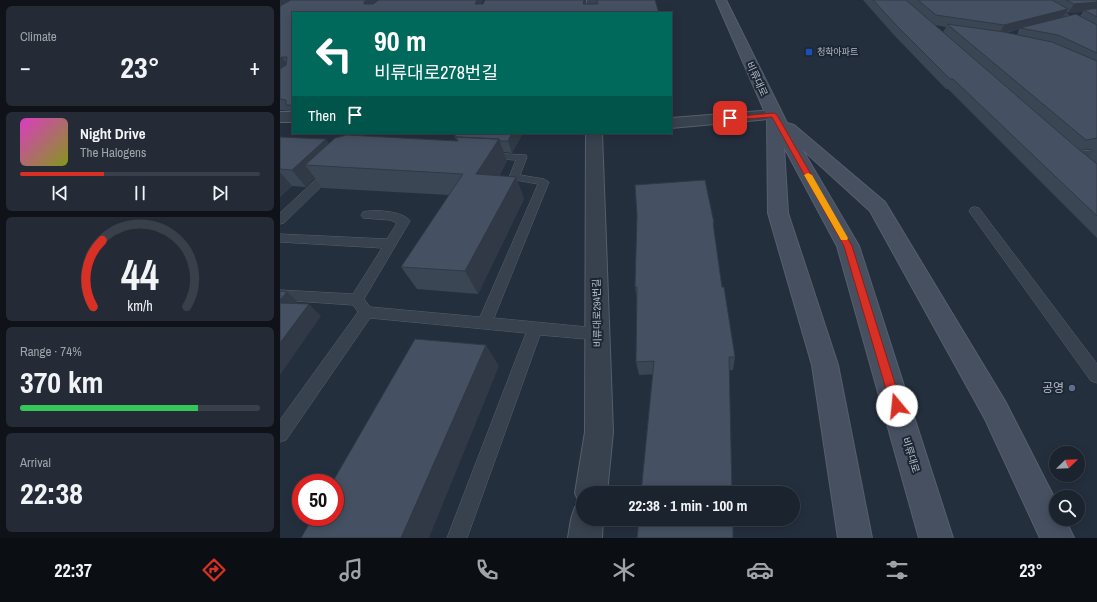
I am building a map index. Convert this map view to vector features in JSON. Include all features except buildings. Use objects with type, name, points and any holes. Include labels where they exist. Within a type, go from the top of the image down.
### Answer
[{"type":"main road","name":"비류대로","points":[[721,0],[774,115],[848,246],[936,538]]},
{"type":"main road","points":[[774,115],[778,213],[825,365],[855,538]]},
{"type":"main road","points":[[774,115],[878,207],[995,410],[1057,538]]},
{"type":"street","points":[[592,0],[592,12]]},
{"type":"street","points":[[672,123],[774,115]]},
{"type":"street","points":[[280,117],[292,117]]},
{"type":"street","name":"비류대로294번길","points":[[592,486],[599,432],[594,134]]},
{"type":"street","points":[[585,538],[586,526]]},
{"type":"lane","points":[[1039,0],[1097,35]]},
{"type":"lane","points":[[1058,23],[1083,15]]},
{"type":"lane","points":[[1085,165],[1070,152],[1097,153]]},
{"type":"lane","points":[[475,155],[522,157],[514,177],[544,182],[485,323]]},
{"type":"lane","points":[[280,220],[340,163]]},
{"type":"lane","points":[[975,211],[1097,376]]},
{"type":"lane","points":[[280,434],[362,306],[390,244],[404,221],[392,216],[367,215]]},
{"type":"lane","points":[[280,238],[390,244]]},
{"type":"lane","points":[[280,294],[485,323],[597,334]]},
{"type":"lane","points":[[457,538],[535,328]]},
{"type":"slow traffic","points":[[808,175],[844,238]]},
{"type":"place","name":"청학아파트","points":[[809,52]]},
{"type":"place","name":"공영","points":[[1072,388]]},
{"type":"route","points":[[730,118],[774,115],[848,246],[897,406]]}]
